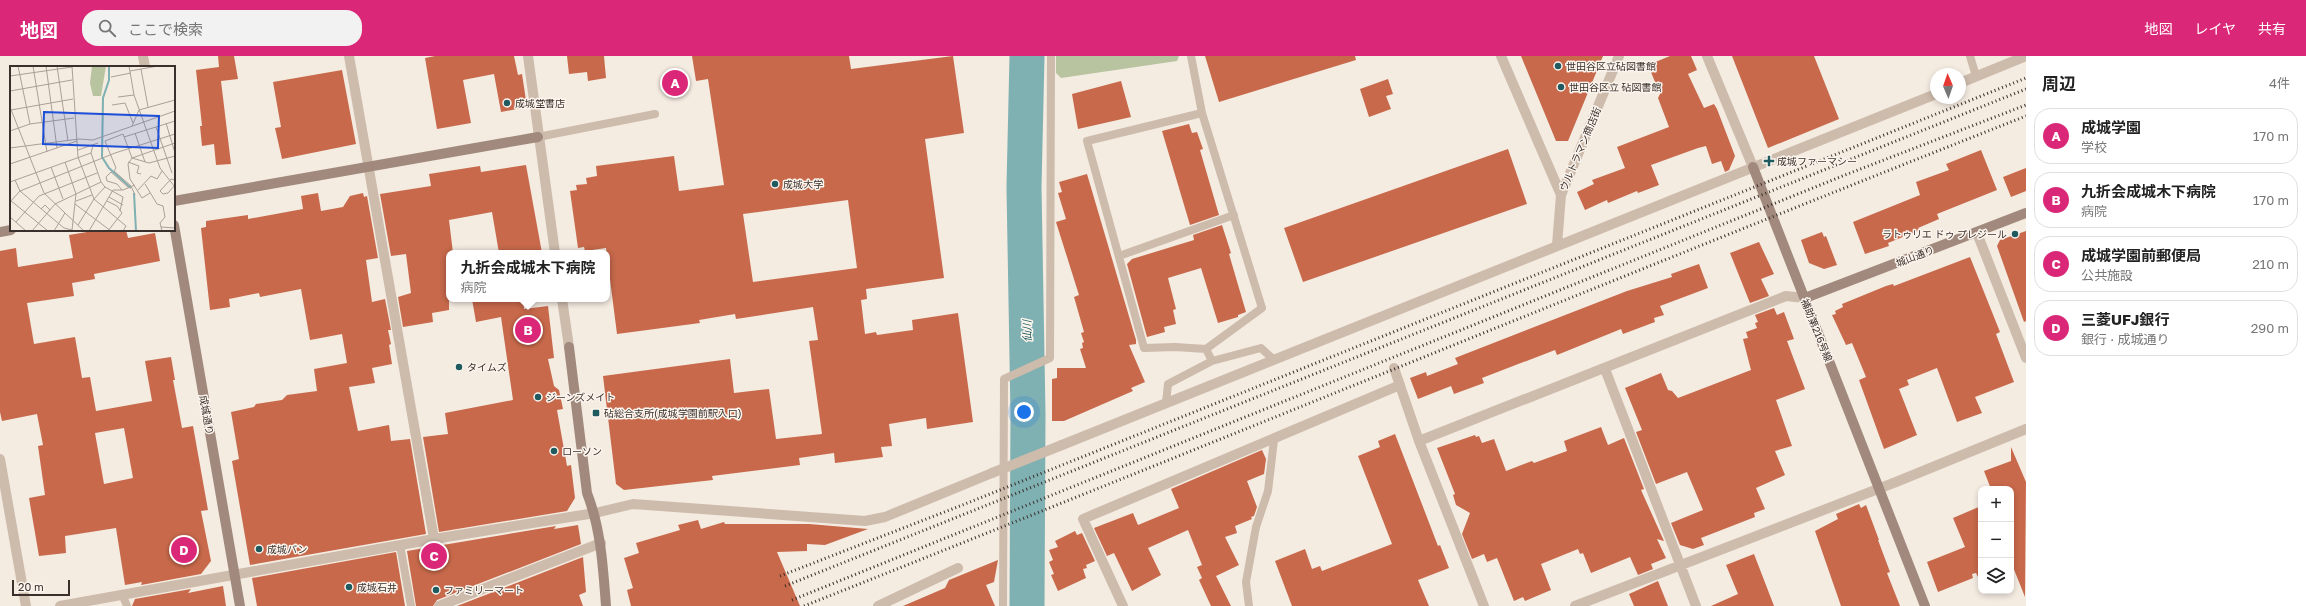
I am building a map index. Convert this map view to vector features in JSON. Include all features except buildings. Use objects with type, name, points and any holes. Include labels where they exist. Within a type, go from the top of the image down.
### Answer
[{"type":"street","points":[[143,56],[145,66]]},
{"type":"street","points":[[349,56],[434,539]]},
{"type":"street","points":[[528,56],[555,250]]},
{"type":"street","points":[[1502,56],[1561,195]]},
{"type":"street","name":"ウルトラマン商店街","points":[[1557,245],[1561,195],[1619,56]]},
{"type":"street","name":"補助第216号線","points":[[1707,56],[1805,298],[1925,606]]},
{"type":"street","points":[[1966,80],[2026,56]]},
{"type":"street","points":[[60,606],[434,539],[595,513],[633,504],[865,521],[885,517],[1273,359],[1930,96]]},
{"type":"street","points":[[175,201],[538,137]]},
{"type":"street","name":"城山通り","points":[[1805,298],[2026,213]]},
{"type":"street","points":[[0,232],[10,230]]},
{"type":"street","name":"成城通り","points":[[175,231],[240,606]]},
{"type":"street","points":[[1977,233],[2026,358]]},
{"type":"street","points":[[1419,441],[1605,369],[1786,296],[1805,298]]},
{"type":"street","points":[[562,302],[587,493],[595,513],[601,543],[606,606]]},
{"type":"street","points":[[1394,368],[1419,441],[1484,606]]},
{"type":"street","points":[[1605,369],[1696,606]]},
{"type":"street","points":[[1123,606],[1083,519],[1274,440],[1400,385]]},
{"type":"street","points":[[1575,606],[1879,488],[2026,429]]},
{"type":"street","points":[[0,459],[2,487],[26,606]]},
{"type":"street","points":[[439,606],[601,543]]},
{"type":"street","points":[[878,606],[958,568]]},
{"type":"lane","points":[[1003,606],[1005,439],[1004,379],[1050,358],[1052,56]]},
{"type":"lane","points":[[1191,56],[1202,113],[1262,308],[1206,350],[1175,347],[1144,348],[1087,141],[1202,113]]},
{"type":"lane","points":[[1970,56],[1976,76]]},
{"type":"lane","points":[[538,137],[655,114]]},
{"type":"lane","points":[[1119,256],[1234,215]]},
{"type":"lane","points":[[1166,403],[1168,384],[1212,361],[1261,348],[1273,359]]},
{"type":"lane","points":[[1206,350],[1212,361]]},
{"type":"lane","points":[[1250,606],[1246,582],[1256,527],[1268,491],[1274,440]]},
{"type":"lane","points":[[400,545],[411,606]]},
{"type":"lane","points":[[122,594],[126,606]]},
{"type":"green space","points":[[1056,56],[1179,56],[1177,61],[1061,78],[1056,73]]},
{"type":"waterway","name":"仙川","points":[[1027,56],[1024,187],[1028,414],[1027,606]]},
{"type":"railway","points":[[780,576],[965,504],[2026,78]]},
{"type":"railway","points":[[785,586],[2026,89]]},
{"type":"railway","points":[[792,600],[1845,175],[2026,105]]},
{"type":"railway","points":[[804,606],[2026,116]]},
{"type":"place","name":"世田谷区立砧図書館","points":[[1558,66]]},
{"type":"place","name":"成城学園","points":[[675,83]]},
{"type":"place","name":"世田谷区立 砧図書館","points":[[1561,87]]},
{"type":"place","name":"成城堂書店","points":[[507,103]]},
{"type":"place","name":"成城ファーマシー","points":[[1769,161]]},
{"type":"place","name":"成城大学","points":[[775,184]]},
{"type":"place","name":"ラトゥリエ ドゥ プレジール","points":[[2015,234]]},
{"type":"place","name":"九折会成城木下病院","points":[[528,330]]},
{"type":"place","name":"タイムズ","points":[[459,367]]},
{"type":"place","name":"ジーンズメイト","points":[[538,397]]},
{"type":"place","name":"砧総合支所(成城学園前駅入口)","points":[[596,413]]},
{"type":"place","name":"ローソン","points":[[554,451]]},
{"type":"place","name":"成城パン","points":[[259,549]]},
{"type":"place","name":"三菱UFJ銀行","points":[[184,550]]},
{"type":"place","name":"成城学園前郵便局","points":[[434,556]]},
{"type":"place","name":"成城石井","points":[[349,587]]},
{"type":"place","name":"ファミリーマート","points":[[436,590]]}]
